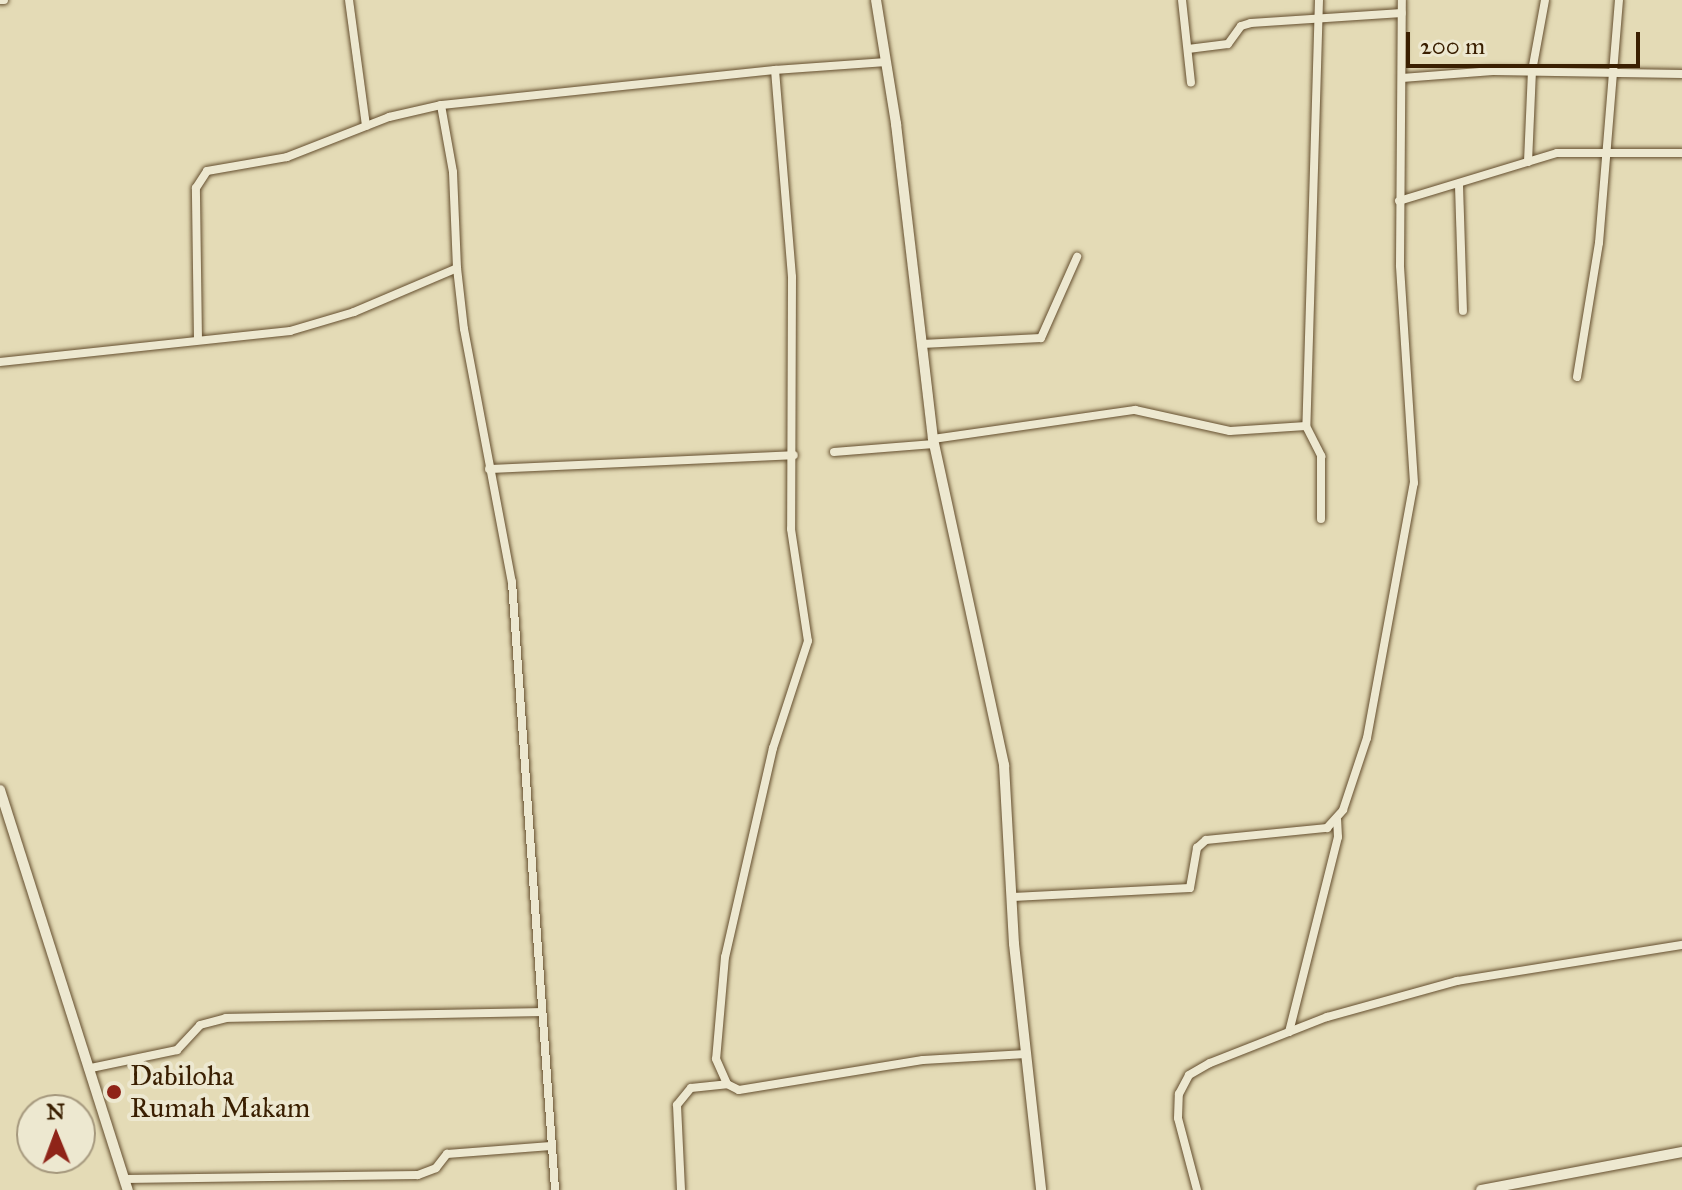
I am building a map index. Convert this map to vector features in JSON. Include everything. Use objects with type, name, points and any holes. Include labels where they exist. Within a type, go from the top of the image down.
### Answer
[{"type":"street","points":[[349,0],[366,126]]},
{"type":"street","points":[[876,0],[934,442],[1000,738],[1026,1054],[1041,1190]]},
{"type":"street","points":[[1182,0],[1191,83]]},
{"type":"street","points":[[1319,0],[1306,426],[1321,456],[1321,519]]},
{"type":"street","points":[[1289,1032],[1338,837],[1337,820],[1367,738],[1413,501],[1399,201],[1402,0]]},
{"type":"street","points":[[1528,162],[1532,71],[1545,0]]},
{"type":"street","points":[[1577,377],[1609,151],[1619,0]]},
{"type":"street","points":[[1188,49],[1228,44],[1244,25],[1402,13]]},
{"type":"street","points":[[198,340],[195,246],[200,177],[219,167],[287,157],[366,126],[441,105],[775,70],[886,62]]},
{"type":"street","points":[[727,1084],[716,1059],[725,957],[773,748],[807,654],[791,529],[794,455],[792,277],[775,70]]},
{"type":"street","points":[[1402,78],[1532,71],[1682,74]]},
{"type":"street","points":[[441,105],[453,172],[457,268],[489,469],[512,582],[526,721],[540,1012],[555,1190]]},
{"type":"street","points":[[1399,201],[1557,153],[1682,153]]},
{"type":"street","points":[[1459,185],[1463,311]]},
{"type":"street","points":[[922,344],[1041,338],[1077,257]]},
{"type":"street","points":[[0,362],[316,325],[457,268]]},
{"type":"street","points":[[834,452],[934,442],[1135,410],[1230,431],[1306,426]]},
{"type":"street","points":[[489,469],[794,455]]},
{"type":"street","points":[[0,790],[127,1185],[418,1175],[436,1168],[447,1154],[551,1146]]},
{"type":"street","points":[[1013,897],[1184,889],[1193,885],[1197,848],[1206,840],[1320,830],[1337,820]]},
{"type":"street","points":[[1197,1190],[1178,1118],[1179,1094],[1189,1075],[1289,1032],[1457,981],[1682,945]]},
{"type":"street","points":[[91,1068],[177,1050],[200,1025],[226,1018],[540,1012]]},
{"type":"street","points":[[681,1190],[677,1105],[691,1088],[727,1084],[739,1090],[765,1090],[923,1060],[1026,1054]]},
{"type":"street","points":[[1481,1190],[1682,1152]]},
{"type":"place","name":"Dabiloha Rumah Makam","points":[[114,1092]]}]
